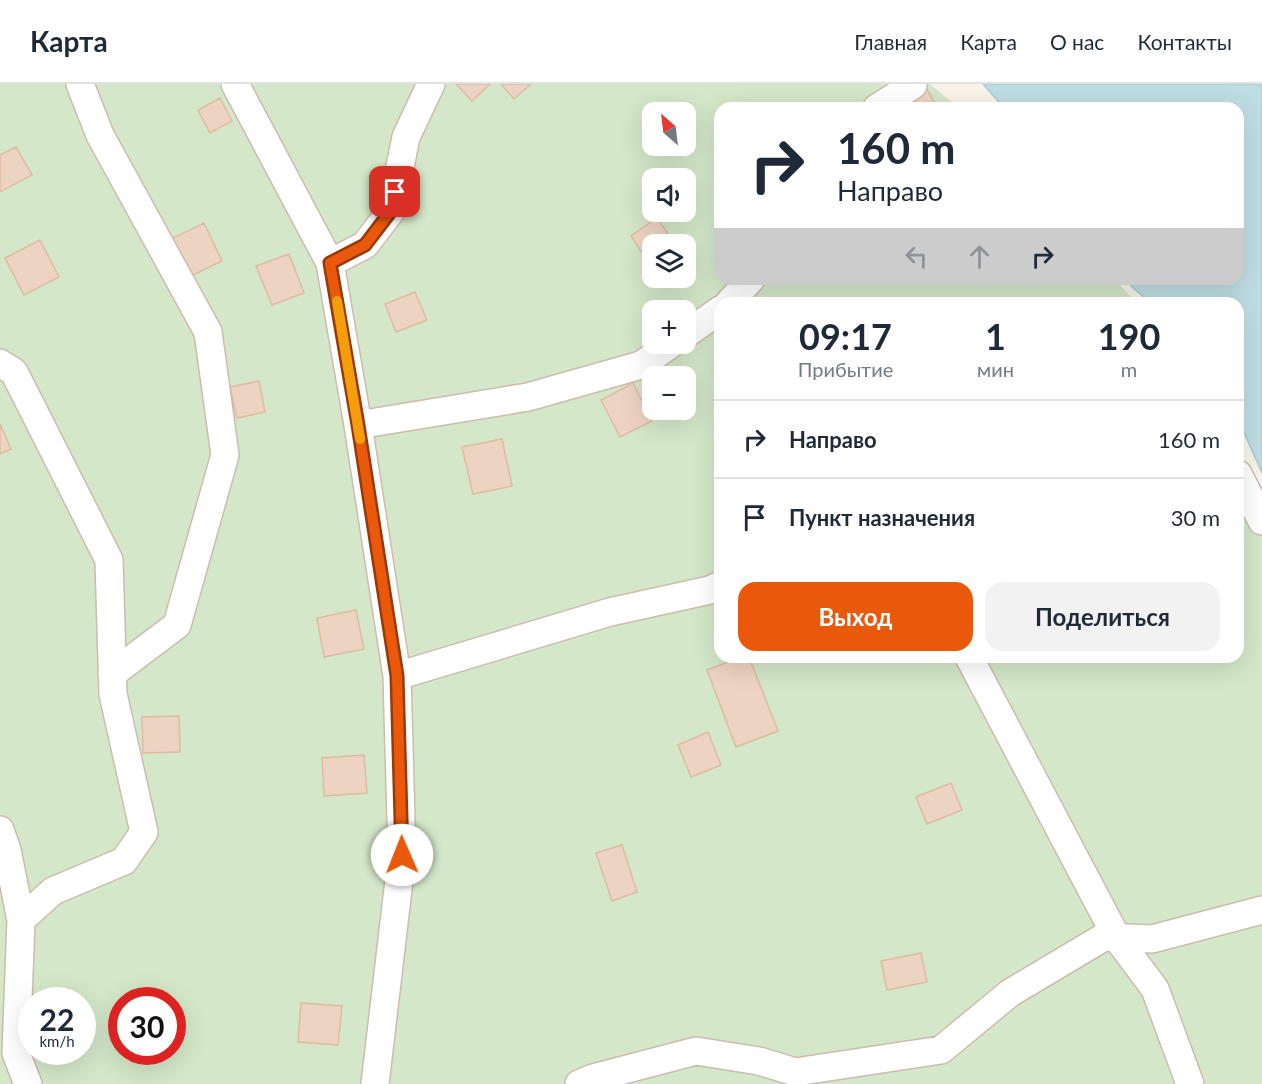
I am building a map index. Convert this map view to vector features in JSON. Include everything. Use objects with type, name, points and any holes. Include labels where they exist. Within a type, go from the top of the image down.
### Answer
[{"type":"street","points":[[81,84],[100,135],[208,332],[225,455],[177,625],[112,674]]},
{"type":"street","points":[[235,84],[330,263],[397,676],[402,855],[375,1084]]},
{"type":"street","points":[[330,263],[365,245],[391,211],[406,136],[430,84]]},
{"type":"street","points":[[887,102],[913,85]]},
{"type":"street","points":[[734,297],[746,285]]},
{"type":"street","points":[[696,327],[714,314]]},
{"type":"street","points":[[358,425],[528,397],[641,364],[656,354]]},
{"type":"street","points":[[0,363],[14,372],[109,560],[113,694],[144,832],[124,861],[53,891],[21,920]]},
{"type":"street","points":[[1244,486],[1262,520]]},
{"type":"street","points":[[397,676],[610,612],[714,588]]},
{"type":"street","points":[[972,663],[1118,938],[1155,989],[1190,1084]]},
{"type":"street","points":[[0,830],[8,849],[21,920],[16,1053],[28,1084]]},
{"type":"street","points":[[579,1084],[593,1078],[696,1052],[759,1061],[796,1078],[941,1050],[1011,993],[1104,937],[1152,939],[1262,910]]},
{"type":"green space","points":[[0,84],[930,84],[952,102],[714,102],[714,285],[1120,285],[1131,297],[714,297],[714,663],[1244,663],[1244,459],[1262,490],[1262,1084],[0,1084]]},
{"type":"water","points":[[983,84],[1262,84],[1262,473],[1244,432],[1244,297],[1144,297],[1130,285],[1244,285],[1244,102],[999,102]]},
{"type":"building","points":[[456,84],[490,84],[472,101]]},
{"type":"building","points":[[501,84],[531,84],[514,99]]},
{"type":"building","points":[[925,86],[934,102],[900,102]]},
{"type":"building","points":[[220,98],[232,121],[210,133],[198,110]]},
{"type":"building","points":[[16,147],[32,175],[0,192],[0,155]]},
{"type":"building","points":[[651,222],[660,222],[668,234],[642,234],[642,253],[631,236]]},
{"type":"building","points":[[204,223],[222,261],[189,277],[171,239]]},
{"type":"building","points":[[40,240],[59,277],[24,295],[5,258]]},
{"type":"building","points":[[289,254],[304,293],[272,305],[256,266]]},
{"type":"building","points":[[415,292],[427,320],[396,332],[385,304]]},
{"type":"building","points":[[259,381],[265,412],[237,418],[230,387]]},
{"type":"building","points":[[633,383],[642,401],[642,420],[652,421],[620,437],[601,400]]},
{"type":"building","points":[[0,424],[11,449],[0,454]]},
{"type":"building","points":[[502,439],[512,486],[473,494],[462,447]]},
{"type":"building","points":[[356,610],[364,649],[324,657],[317,618]]},
{"type":"building","points":[[725,663],[751,663],[778,731],[736,747],[707,670]]},
{"type":"building","points":[[179,716],[180,752],[143,753],[142,717]]},
{"type":"building","points":[[708,732],[721,765],[691,777],[678,745]]},
{"type":"building","points":[[364,755],[367,793],[324,796],[322,758]]},
{"type":"building","points":[[951,783],[962,810],[927,824],[916,797]]},
{"type":"building","points":[[622,845],[637,892],[612,901],[596,853]]},
{"type":"building","points":[[921,953],[927,982],[887,990],[881,961]]},
{"type":"building","points":[[301,1003],[342,1006],[338,1045],[298,1042]]},
{"type":"slow traffic","points":[[337,301],[360,439]]},
{"type":"route","points":[[395,192],[391,211],[365,245],[330,263],[397,676],[402,855]]}]
